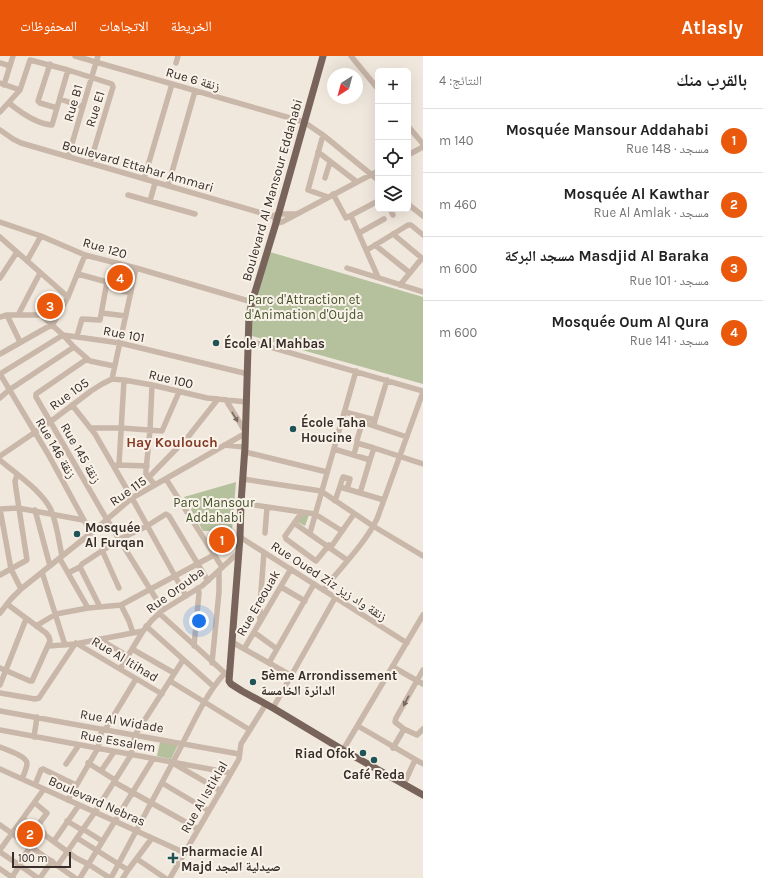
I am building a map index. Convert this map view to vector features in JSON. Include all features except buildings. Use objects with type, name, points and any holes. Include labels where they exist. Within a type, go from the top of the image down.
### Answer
[{"type":"main road","name":"Boulevard Al Mansour Eddahabi","points":[[226,675],[232,642],[240,537],[240,503],[246,433],[249,320],[252,302],[323,56]]},
{"type":"main road","points":[[226,675],[231,684],[423,795]]},
{"type":"street","points":[[13,56],[2,84],[20,90]]},
{"type":"street","name":"Rue 6 زنقة","points":[[75,56],[304,122],[323,135],[375,178]]},
{"type":"street","name":"Rue B1","points":[[68,157],[98,56]]},
{"type":"street","points":[[176,63],[178,56]]},
{"type":"street","points":[[351,56],[375,85]]},
{"type":"street","points":[[0,112],[20,90],[29,61],[31,60],[50,64],[92,77]]},
{"type":"street","points":[[0,63],[10,66]]},
{"type":"street","points":[[50,64],[38,101],[57,108]]},
{"type":"street","points":[[9,103],[32,118],[50,125],[53,124],[68,70]]},
{"type":"street","name":"Rue E1","points":[[90,163],[113,87],[112,84],[92,77]]},
{"type":"street","points":[[144,179],[172,84]]},
{"type":"street","points":[[168,186],[195,91]]},
{"type":"street","points":[[60,99],[83,107]]},
{"type":"street","name":"Boulevard Ettahar Ammari","points":[[0,130],[18,142],[276,218],[296,214]]},
{"type":"street","points":[[411,130],[423,146],[411,153]]},
{"type":"street","points":[[323,135],[308,190],[331,196],[346,218],[375,203]]},
{"type":"street","points":[[318,152],[357,182]]},
{"type":"street","points":[[325,178],[330,162]]},
{"type":"street","points":[[276,218],[282,222],[375,173]]},
{"type":"street","points":[[150,201],[155,183]]},
{"type":"street","points":[[128,195],[195,214]]},
{"type":"street","points":[[411,206],[423,216]]},
{"type":"street","points":[[351,216],[378,277]]},
{"type":"street","points":[[359,233],[384,219]]},
{"type":"street","name":"Rue 120","points":[[0,222],[41,236],[85,255],[136,268],[252,302]]},
{"type":"street","points":[[367,250],[410,224],[423,234]]},
{"type":"street","points":[[393,234],[423,258],[400,285]]},
{"type":"street","points":[[27,261],[41,236]]},
{"type":"street","points":[[0,237],[68,297]]},
{"type":"street","points":[[375,245],[410,273]]},
{"type":"street","points":[[0,278],[17,252]]},
{"type":"street","points":[[0,354],[53,324],[68,297],[85,255]]},
{"type":"street","points":[[112,379],[136,268]]},
{"type":"street","points":[[348,268],[423,292]]},
{"type":"street","points":[[18,314],[40,273]]},
{"type":"street","points":[[78,274],[107,282],[118,290],[131,293]]},
{"type":"street","points":[[77,336],[82,319],[99,320],[102,313],[107,282]]},
{"type":"street","points":[[102,313],[126,316]]},
{"type":"street","points":[[0,317],[18,314],[41,315],[53,324],[87,359],[92,362],[114,366]]},
{"type":"street","points":[[7,315],[20,342]]},
{"type":"street","points":[[0,374],[64,335]]},
{"type":"street","name":"Rue 101","points":[[64,335],[120,343],[248,374]]},
{"type":"street","points":[[248,341],[423,391],[384,500],[373,526],[323,590]]},
{"type":"street","points":[[0,398],[9,390],[74,347]]},
{"type":"street","name":"Rue 145 زنقة","points":[[87,359],[37,394],[36,397],[107,520],[150,590],[161,612],[194,646],[226,675]]},
{"type":"street","points":[[310,533],[356,371]]},
{"type":"street","name":"Rue 146 زنقة","points":[[0,374],[34,433],[48,454],[83,520],[92,533]]},
{"type":"street","name":"Rue 100","points":[[112,379],[152,385],[203,397],[247,402]]},
{"type":"street","name":"Rue 105","points":[[0,456],[102,384],[112,379]]},
{"type":"street","points":[[119,465],[124,380]]},
{"type":"street","points":[[374,423],[387,380]]},
{"type":"street","points":[[152,385],[146,472],[155,485]]},
{"type":"street","points":[[91,428],[121,428],[161,431],[163,430],[180,392]]},
{"type":"street","points":[[149,477],[179,447],[218,399]]},
{"type":"street","points":[[226,400],[246,433]]},
{"type":"street","points":[[72,405],[91,428],[132,498],[174,577],[186,596]]},
{"type":"street","points":[[345,412],[407,437]]},
{"type":"street","points":[[354,455],[363,420]]},
{"type":"street","name":"Rue 115","points":[[0,613],[21,589],[92,533],[132,498],[246,433]]},
{"type":"street","points":[[358,443],[423,464]]},
{"type":"street","points":[[224,445],[327,472]]},
{"type":"street","points":[[360,493],[374,448]]},
{"type":"street","points":[[334,449],[370,460]]},
{"type":"street","points":[[0,460],[44,498],[53,515],[61,558],[88,608]]},
{"type":"street","points":[[112,465],[146,466]]},
{"type":"street","points":[[0,575],[27,560],[15,484],[17,475]]},
{"type":"street","points":[[335,502],[343,478],[350,479],[348,489]]},
{"type":"street","points":[[166,479],[214,555],[220,569],[212,663]]},
{"type":"street","points":[[243,479],[322,492],[335,502],[423,556]]},
{"type":"street","points":[[340,487],[384,500]]},
{"type":"street","points":[[240,503],[315,514],[342,531]]},
{"type":"street","points":[[265,533],[267,507]]},
{"type":"street","points":[[21,589],[11,569],[0,509],[18,508],[35,510],[53,515],[83,520]]},
{"type":"street","points":[[35,510],[50,566]]},
{"type":"street","points":[[302,512],[294,522],[285,538],[316,561],[330,546],[354,514]]},
{"type":"street","points":[[68,573],[80,567],[82,564],[120,539],[166,515],[169,516],[208,581]]},
{"type":"street","points":[[294,522],[330,546],[347,560]]},
{"type":"street","name":"Rue Oued Ziz زنقة واد زيز","points":[[240,537],[407,643]]},
{"type":"street","points":[[102,550],[119,588]]},
{"type":"street","name":"Rue Orouba","points":[[120,669],[144,629],[161,612],[208,581],[239,552]]},
{"type":"street","points":[[260,622],[264,552]]},
{"type":"street","points":[[36,626],[56,614],[88,608],[121,605],[198,565],[214,555]]},
{"type":"street","points":[[80,567],[100,607]]},
{"type":"street","name":"Rue Ereouak","points":[[244,649],[291,569]]},
{"type":"street","points":[[42,572],[65,645]]},
{"type":"street","points":[[269,663],[314,584]]},
{"type":"street","points":[[281,587],[305,601]]},
{"type":"street","points":[[194,646],[199,594],[198,588]]},
{"type":"street","name":"Rue Al Istiklal","points":[[170,878],[232,773],[241,744],[292,676],[335,598]]},
{"type":"street","points":[[3,669],[32,681],[49,646],[50,637],[7,604]]},
{"type":"street","points":[[121,605],[133,633]]},
{"type":"street","points":[[343,750],[423,615]]},
{"type":"street","points":[[0,685],[3,669],[26,619]]},
{"type":"street","points":[[49,646],[65,645],[133,633],[144,629],[213,686]]},
{"type":"street","points":[[254,633],[277,648]]},
{"type":"street","points":[[99,639],[128,656]]},
{"type":"street","points":[[232,642],[292,676]]},
{"type":"street","points":[[0,693],[35,699],[42,694],[76,643]]},
{"type":"street","name":"Rue Al Itihad","points":[[76,643],[162,694]]},
{"type":"street","points":[[132,649],[174,673]]},
{"type":"street","points":[[58,865],[95,812],[131,755],[135,735],[183,660]]},
{"type":"street","points":[[393,667],[423,684]]},
{"type":"street","points":[[423,670],[396,720],[396,723],[417,736],[423,729]]},
{"type":"street","points":[[23,819],[80,861],[88,864],[110,878],[213,686],[226,675]]},
{"type":"street","points":[[68,800],[98,748],[104,729],[136,679]]},
{"type":"street","points":[[170,681],[250,730]]},
{"type":"street","name":"Rue Al Widade","points":[[0,711],[239,754]]},
{"type":"street","points":[[34,737],[37,718]]},
{"type":"street","points":[[358,726],[393,748],[423,764]]},
{"type":"street","points":[[393,748],[404,729]]},
{"type":"street","name":"Rue Essalem","points":[[0,730],[232,773]]},
{"type":"street","points":[[66,764],[79,745]]},
{"type":"street","points":[[0,747],[25,759],[27,765],[22,779]]},
{"type":"street","points":[[101,771],[114,752]]},
{"type":"street","points":[[80,878],[153,758]]},
{"type":"street","points":[[404,784],[415,760]]},
{"type":"street","points":[[88,763],[114,781],[198,829]]},
{"type":"street","points":[[173,763],[221,791]]},
{"type":"street","name":"Boulevard Nebras","points":[[0,769],[185,852]]},
{"type":"street","points":[[35,785],[41,770],[43,769],[76,785]]},
{"type":"street","points":[[162,783],[209,811]]},
{"type":"street","points":[[44,789],[0,851],[39,878],[52,861]]},
{"type":"street","points":[[35,803],[47,813],[36,828]]},
{"type":"street","points":[[54,841],[79,805]]},
{"type":"street","points":[[67,821],[102,841]]},
{"type":"street","points":[[0,825],[75,878]]},
{"type":"street","points":[[0,869],[13,878],[19,865],[44,833]]},
{"type":"street","points":[[77,838],[128,870]]},
{"type":"street","points":[[123,878],[152,838]]},
{"type":"street","points":[[137,859],[165,878]]},
{"type":"green space","name":"Parc d'Attraction et d'Animation d'Oujda","points":[[270,252],[423,297],[423,384],[252,336],[250,319]]},
{"type":"green space","name":"Parc Mansour Addahabi","points":[[236,482],[232,530],[203,531],[184,497]]},
{"type":"green space","points":[[302,514],[309,515],[305,526],[296,521]]},
{"type":"green space","points":[[160,742],[178,745],[171,759],[157,756]]},
{"type":"place","name":"Mosquée Oum Al Qura","points":[[120,278]]},
{"type":"place","name":"Masdjid Al Baraka مسجد البركة","points":[[50,306]]},
{"type":"place","name":"École Al Mahbas","points":[[216,343]]},
{"type":"place","name":"École Taha Houcine","points":[[293,429]]},
{"type":"place","name":"Mosquée Al Furqan","points":[[77,534]]},
{"type":"place","name":"Mosquée Mansour Addahabi","points":[[222,540]]},
{"type":"place","name":"5ème Arrondissement الدائرة الخامسة","points":[[253,682]]},
{"type":"place","name":"Riad Ofok","points":[[363,753]]},
{"type":"place","name":"Café Reda","points":[[374,760]]},
{"type":"place","name":"Mosquée Al Kawthar","points":[[30,834]]},
{"type":"place","name":"Pharmacie Al Majd صيدلية المجد","points":[[173,858]]},
{"type":"district","name":"Hay Koulouch","points":[[172,442]]}]
